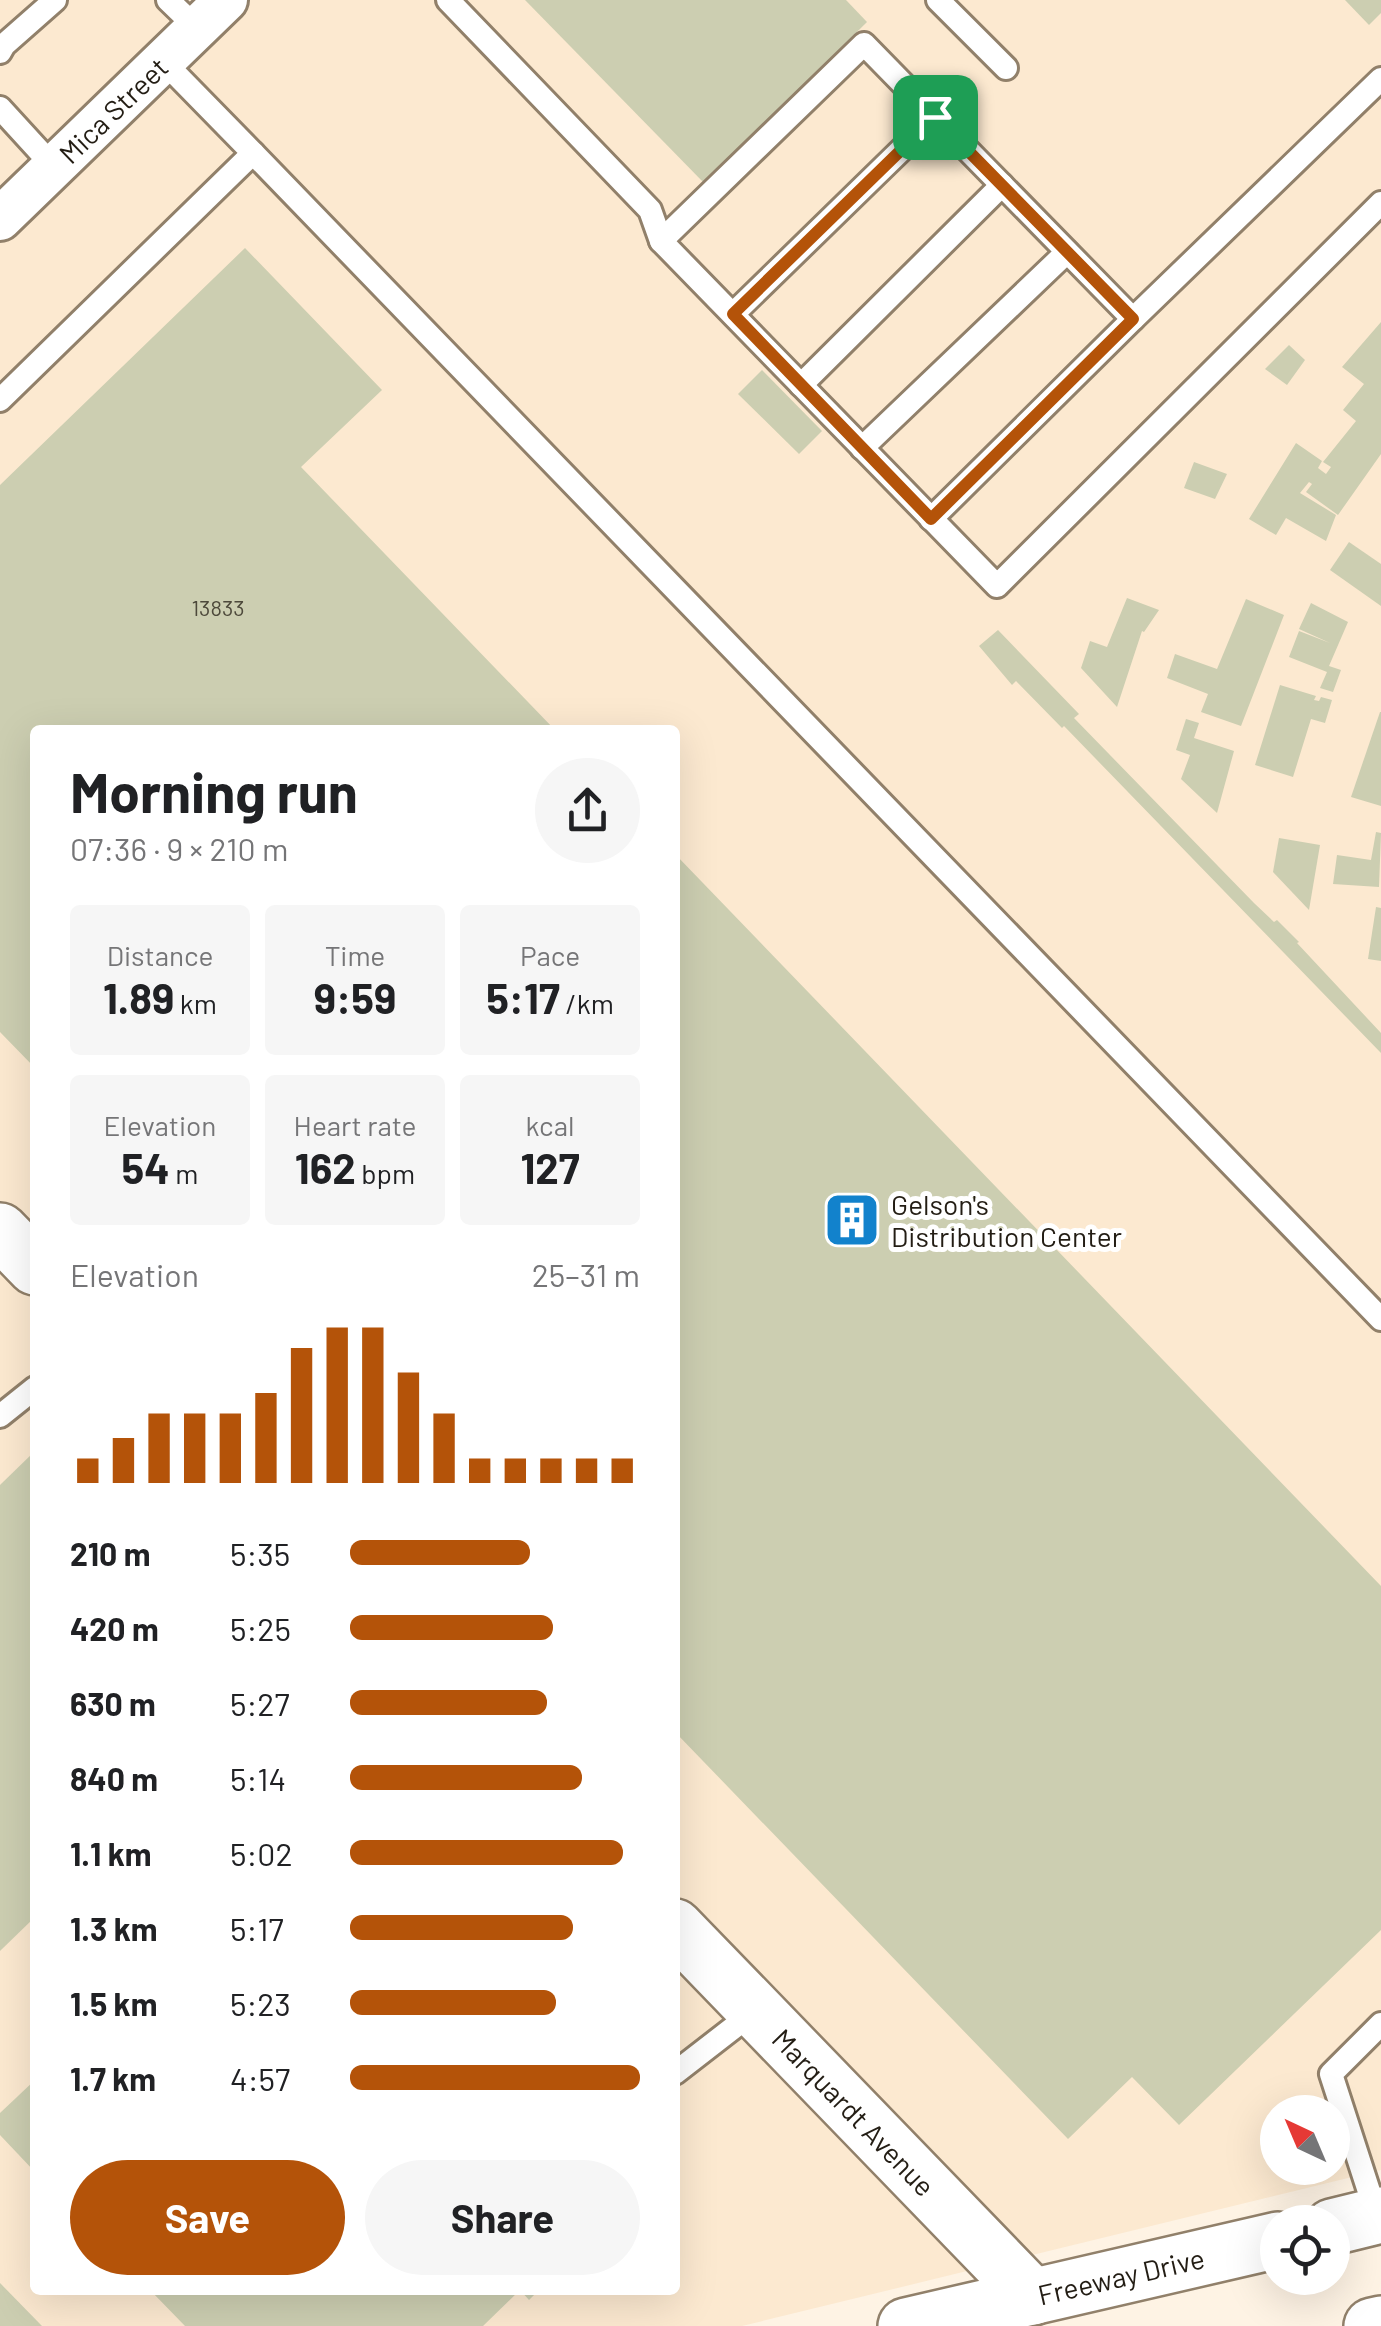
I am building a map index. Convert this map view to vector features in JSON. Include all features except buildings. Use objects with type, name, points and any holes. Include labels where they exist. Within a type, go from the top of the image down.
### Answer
[{"type":"main road","points":[[0,1231],[30,1262]]},
{"type":"main road","name":"Marquardt Avenue","points":[[680,1932],[1034,2297]]},
{"type":"main road","name":"Freeway Drive","points":[[906,2326],[1260,2244]]},
{"type":"main road","points":[[1372,2326],[1381,2324]]},
{"type":"street","name":"Mica Street","points":[[0,219],[163,61],[197,9]]},
{"type":"lane","points":[[0,52],[4,44],[55,0]]},
{"type":"lane","points":[[448,0],[650,210],[661,241],[997,586],[1381,203]]},
{"type":"lane","points":[[938,0],[1006,68]]},
{"type":"lane","points":[[661,241],[864,44],[1133,319]]},
{"type":"lane","points":[[163,61],[1381,1319]]},
{"type":"lane","points":[[931,519],[1381,80]]},
{"type":"lane","points":[[0,108],[54,167]]},
{"type":"lane","points":[[733,314],[935,117]]},
{"type":"lane","points":[[0,400],[253,153]]},
{"type":"lane","points":[[801,385],[1002,185]]},
{"type":"lane","points":[[862,448],[1067,252]]},
{"type":"lane","points":[[0,1416],[30,1392]]},
{"type":"lane","points":[[680,2069],[756,2010]]},
{"type":"lane","points":[[1363,2219],[1331,2074],[1381,2024]]},
{"type":"shaded area","points":[[0,0],[1381,0],[1381,2170],[1350,2178],[1350,2095],[1260,2095],[1260,2185],[1320,2185],[742,2326],[0,2326]]},
{"type":"place","name":"Gelson's Distribution Center","points":[[852,1220]]},
{"type":"route","points":[[935,117],[1133,319],[931,519],[733,314],[935,117]]}]
